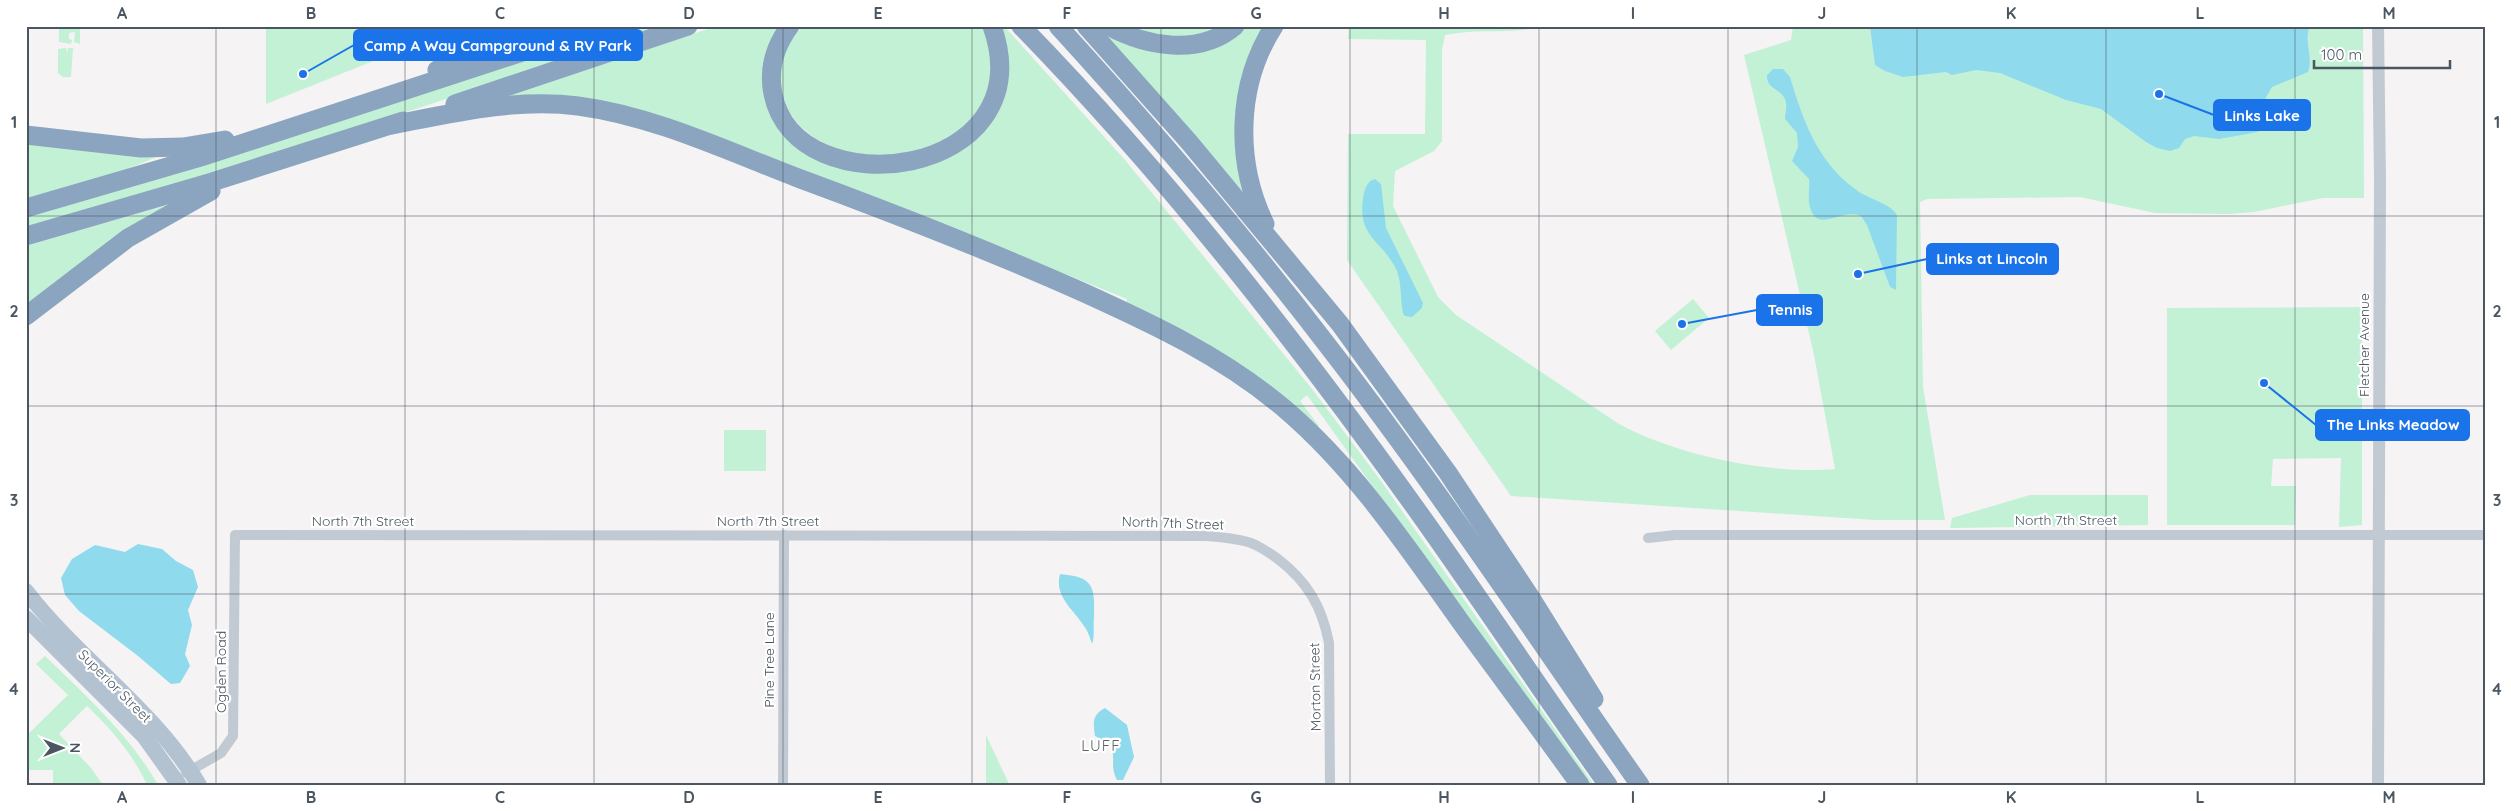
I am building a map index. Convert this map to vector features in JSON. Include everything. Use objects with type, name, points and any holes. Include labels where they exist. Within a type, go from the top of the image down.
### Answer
[{"type":"highway","points":[[382,98],[462,58],[508,26]]},
{"type":"highway","points":[[26,208],[201,158],[602,26]]},
{"type":"highway","points":[[26,236],[281,161],[688,26]]},
{"type":"highway","points":[[790,26],[775,52],[771,74],[774,99],[780,115],[796,135],[826,154],[859,164],[876,165],[913,162],[932,155],[965,137],[988,113],[995,100],[1001,78],[999,46],[992,26]]},
{"type":"highway","points":[[1021,26],[1168,190],[1290,340],[1424,520],[1608,785]]},
{"type":"highway","points":[[1058,26],[1180,164],[1328,345],[1424,474],[1640,785]]},
{"type":"highway","points":[[1086,26],[1274,243],[1340,324],[1448,473],[1531,598],[1646,785]]},
{"type":"highway","points":[[1108,26],[1150,41],[1186,46],[1209,42],[1235,26]]},
{"type":"highway","points":[[1274,26],[1253,70],[1247,94],[1243,135],[1247,171],[1253,194],[1274,243]]},
{"type":"highway","points":[[392,125],[458,112],[516,105],[573,106],[628,116],[925,226],[1062,283],[1192,344],[1260,388],[1314,435],[1346,470],[1386,518],[1580,785]]},
{"type":"highway","points":[[26,135],[109,145],[161,148],[191,146],[285,130]]},
{"type":"highway","points":[[26,316],[101,257],[136,233],[207,194],[281,161]]},
{"type":"main road","name":"Superior Street","points":[[26,591],[60,630],[150,720],[190,770],[199,785]]},
{"type":"main road","name":"Superior Street","points":[[26,618],[144,736],[177,782]]},
{"type":"street","name":"Fletcher Avenue","points":[[2378,26],[2378,785]]},
{"type":"street","name":"North 7th Street","points":[[1648,538],[1675,534],[2485,536]]},
{"type":"street","name":"North 7th Street","points":[[235,535],[1206,536],[1249,542],[1267,551],[1292,570]]},
{"type":"street","name":"Ogden Road","points":[[177,782],[190,770],[221,753],[233,736],[235,535]]},
{"type":"street","name":"Pine Tree Lane","points":[[783,785],[784,535]]},
{"type":"street","name":"Morton Street","points":[[1292,570],[1317,602],[1325,621],[1329,643],[1330,785]]},
{"type":"green space","points":[[59,26],[80,26],[80,44],[74,42],[75,32],[69,33],[69,39],[72,40],[71,44],[59,42]]},
{"type":"green space","points":[[266,26],[447,26],[413,45],[266,104]]},
{"type":"green space","points":[[515,26],[570,26],[486,54]]},
{"type":"green space","points":[[623,26],[669,26],[306,145],[26,229],[26,214],[411,95]]},
{"type":"green space","points":[[717,26],[785,26],[776,115],[863,170],[988,125],[1001,105],[1007,85],[1009,64],[1002,26],[1004,26],[1125,160],[1312,389],[1381,481],[1594,785],[1587,785],[1307,395],[1300,401],[1319,426],[1315,429],[1126,305],[1127,299],[1070,276],[687,132],[497,99]]},
{"type":"green space","points":[[802,26],[987,26],[998,73],[980,115],[946,142],[890,159],[841,151],[816,139],[800,126],[788,110],[781,89],[779,72],[784,52]]},
{"type":"green space","points":[[1122,26],[1226,26],[1200,37],[1175,38]]},
{"type":"green space","points":[[1244,26],[1271,26],[1250,74],[1250,200],[1100,30],[1150,47]]},
{"type":"green space","points":[[1349,26],[1544,26],[1532,29],[1445,35],[1442,50],[1442,141],[1434,151],[1395,171],[1393,206],[1438,297],[1456,315],[1619,424],[1668,445],[1754,466],[1782,469],[1835,469],[1814,355],[1744,55],[1791,40],[1793,26],[2363,26],[2364,198],[2323,198],[2254,212],[2229,214],[2155,213],[2080,197],[1927,199],[1920,202],[1923,387],[1945,520],[1875,520],[1511,496],[1347,260],[1348,134],[1425,134],[1426,40],[1348,39]]},
{"type":"green space","points":[[66,48],[67,53],[68,48],[73,48],[71,77],[63,77],[58,73],[58,49]]},
{"type":"green space","points":[[26,139],[161,155],[121,172],[26,199]]},
{"type":"green space","points":[[179,202],[26,309],[26,245]]},
{"type":"green space","points":[[1693,299],[1709,318],[1671,350],[1655,331]]},
{"type":"green space","points":[[2362,307],[2362,525],[2339,527],[2341,458],[2273,459],[2271,486],[2296,486],[2295,525],[2167,525],[2167,308]]},
{"type":"green space","points":[[724,430],[766,430],[766,471],[724,471]]},
{"type":"green space","points":[[2030,495],[2148,495],[2148,525],[1950,528],[1952,518]]},
{"type":"green space","points":[[45,656],[106,716],[147,766],[158,785],[147,785],[121,743],[87,706],[59,734],[91,768],[103,785],[53,785],[53,770],[26,770],[26,736],[68,695],[36,664]]},
{"type":"green space","points":[[986,735],[1009,784],[1018,785],[986,785]]},
{"type":"water","points":[[1870,26],[2310,26],[2308,38],[2310,67],[2308,72],[2272,87],[2264,101],[2264,118],[2258,132],[2219,139],[2194,136],[2185,139],[2179,148],[2170,151],[2157,148],[2146,142],[2101,109],[2066,100],[2000,73],[1976,70],[1952,75],[1946,72],[1903,77],[1885,71],[1875,65]]},
{"type":"water","points":[[1773,69],[1783,69],[1790,77],[1806,124],[1821,153],[1831,166],[1855,189],[1889,207],[1897,215],[1896,290],[1890,287],[1867,225],[1861,216],[1853,214],[1823,220],[1817,218],[1812,213],[1809,203],[1809,179],[1792,161],[1798,147],[1797,133],[1785,119],[1785,98],[1767,80],[1767,75]]},
{"type":"water","points":[[1375,179],[1381,184],[1386,228],[1423,303],[1422,308],[1412,317],[1405,316],[1403,313],[1397,271],[1391,260],[1372,237],[1363,220],[1364,193],[1368,184]]},
{"type":"water","points":[[138,544],[162,549],[176,561],[193,570],[198,587],[188,610],[192,625],[185,654],[190,666],[180,683],[171,684],[79,611],[65,595],[61,578],[72,559],[95,545],[125,552]]},
{"type":"water","points":[[1060,574],[1079,577],[1086,580],[1090,585],[1094,597],[1094,634],[1092,644],[1085,628],[1062,596],[1059,582]]},
{"type":"water","points":[[1105,708],[1127,725],[1134,757],[1123,780],[1117,780],[1114,773],[1113,756],[1110,747],[1095,736],[1094,719]]},
{"type":"place","name":"Camp A Way Campground & RV Park","points":[[303,74]]},
{"type":"place","name":"Links Lake","points":[[2159,94]]},
{"type":"place","name":"Links at Lincoln","points":[[1858,274]]},
{"type":"place","name":"Tennis","points":[[1682,324]]},
{"type":"place","name":"The Links Meadow","points":[[2264,383]]},
{"type":"district","name":"LUFF","points":[[1101,746]]}]
